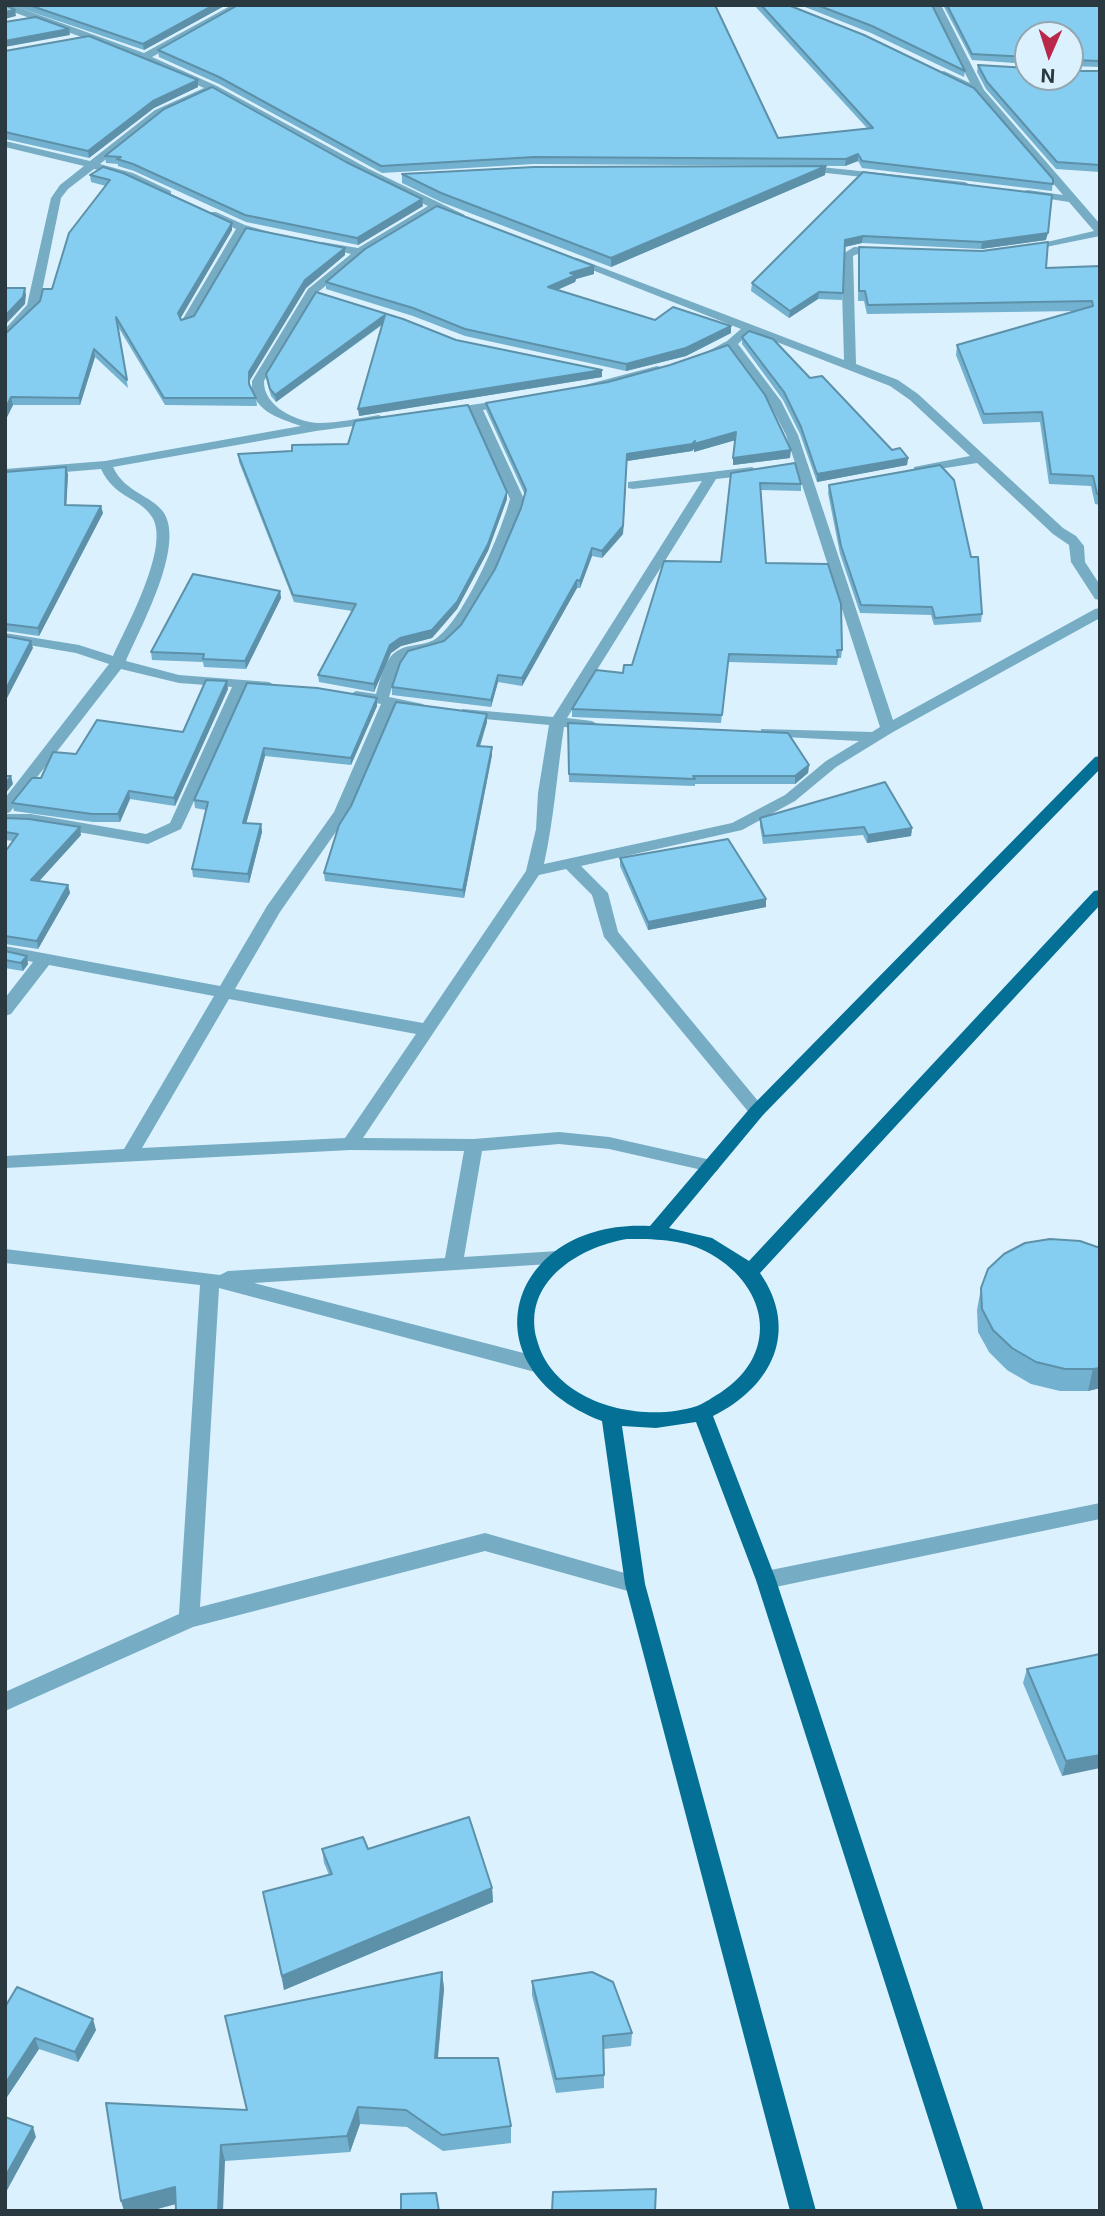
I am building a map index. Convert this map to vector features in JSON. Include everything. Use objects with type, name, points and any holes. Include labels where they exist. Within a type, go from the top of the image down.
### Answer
[{"type":"main road","points":[[655,1231],[757,1111],[1100,760]]},
{"type":"main road","points":[[749,1272],[1100,895]]},
{"type":"main road","points":[[655,1231],[712,1246],[749,1272],[770,1309],[769,1351],[745,1387],[702,1413],[657,1421],[611,1416],[566,1396],[535,1364],[523,1326],[532,1289],[558,1258],[589,1240],[627,1232],[655,1231]]},
{"type":"main road","points":[[702,1413],[766,1580],[971,2211]]},
{"type":"main road","points":[[611,1416],[635,1584],[803,2211]]},
{"type":"street","points":[[143,58],[240,5]]},
{"type":"street","points":[[936,5],[969,66],[979,91],[1100,232],[1012,252]]},
{"type":"street","points":[[5,6],[90,37],[212,88],[378,179],[475,221]]},
{"type":"street","points":[[16,22],[36,18]]},
{"type":"street","points":[[66,42],[90,37]]},
{"type":"street","points":[[969,66],[981,67]]},
{"type":"street","points":[[929,67],[979,91]]},
{"type":"street","points":[[5,336],[33,306],[56,198],[88,166],[159,111],[212,88]]},
{"type":"street","points":[[5,145],[40,150],[88,166],[129,175],[177,198]]},
{"type":"street","points":[[785,168],[863,172],[971,186]]},
{"type":"street","points":[[378,179],[402,177]]},
{"type":"street","points":[[1010,191],[1069,199]]},
{"type":"street","points":[[316,427],[266,407],[258,399],[255,391],[282,337],[318,293],[360,253],[436,206]]},
{"type":"street","points":[[199,208],[242,228],[282,236]]},
{"type":"street","points":[[1081,211],[1100,211]]},
{"type":"street","points":[[187,322],[242,228]]},
{"type":"street","points":[[308,242],[360,253]]},
{"type":"street","points":[[850,365],[847,255],[854,250],[901,252]]},
{"type":"street","points":[[566,257],[748,329],[850,365],[904,390],[1058,531],[1075,540],[1080,550],[1078,562],[1100,596]]},
{"type":"street","points":[[693,360],[731,344],[748,329]]},
{"type":"street","points":[[731,344],[775,401],[792,435],[794,464],[816,488],[881,733]]},
{"type":"street","points":[[560,393],[673,367]]},
{"type":"street","points":[[601,371],[626,376]]},
{"type":"street","points":[[430,413],[523,400]]},
{"type":"street","points":[[129,1156],[273,910],[341,813],[385,701],[394,664],[402,654],[425,649],[443,640],[453,629],[492,562],[515,513],[517,499],[475,407]]},
{"type":"street","points":[[5,472],[105,465],[316,427],[393,418]]},
{"type":"street","points":[[902,473],[981,458]]},
{"type":"street","points":[[5,809],[117,663],[153,580],[164,536],[158,514],[113,482],[105,465]]},
{"type":"street","points":[[633,485],[762,469]]},
{"type":"street","points":[[351,1144],[491,931],[534,871],[544,829],[546,793],[557,723],[711,477]]},
{"type":"street","points":[[534,871],[737,827],[790,799],[831,764],[881,733],[1100,612]]},
{"type":"street","points":[[5,637],[79,649],[117,663],[180,679],[286,686]]},
{"type":"street","points":[[5,819],[31,818],[148,839],[176,826],[240,685]]},
{"type":"street","points":[[339,692],[446,711],[612,726]]},
{"type":"street","points":[[751,732],[881,733]]},
{"type":"street","points":[[570,864],[600,892],[610,933],[757,1111]]},
{"type":"street","points":[[5,951],[427,1030]]},
{"type":"street","points":[[5,1010],[45,958]]},
{"type":"street","points":[[5,1162],[351,1144],[474,1145],[571,1139],[609,1143],[711,1166]]},
{"type":"street","points":[[453,1265],[474,1145]]},
{"type":"street","points":[[5,1256],[210,1279],[535,1364]]},
{"type":"street","points":[[210,1279],[558,1258]]},
{"type":"street","points":[[189,1619],[210,1279]]},
{"type":"street","points":[[766,1580],[1100,1511]]},
{"type":"street","points":[[5,1702],[189,1619],[485,1542],[635,1584]]},
{"type":"building","points":[[5,5],[15,10],[5,12]]},
{"type":"building","points":[[29,5],[214,5],[143,44]]},
{"type":"building","points":[[238,5],[715,5],[778,138],[873,128],[761,5],[788,5],[864,35],[974,88],[1053,179],[1053,184],[862,161],[858,154],[846,159],[534,157],[381,166],[219,77],[158,50]]},
{"type":"building","points":[[817,5],[932,5],[965,71],[872,26]]},
{"type":"building","points":[[947,5],[1100,5],[1100,61],[1084,60],[1084,21],[1014,21],[1014,56],[972,54]]},
{"type":"building","points":[[36,17],[69,29],[5,41],[5,22]]},
{"type":"building","points":[[89,36],[198,80],[153,101],[88,151],[5,132],[5,51]]},
{"type":"building","points":[[978,65],[1014,67],[1014,91],[1084,91],[1084,71],[1100,71],[1100,165],[1057,162],[987,82]]},
{"type":"building","points":[[212,87],[346,162],[422,199],[357,238],[245,215],[117,159],[121,157],[105,156],[164,109]]},
{"type":"building","points":[[826,166],[611,258],[441,193],[402,174],[534,167]]},
{"type":"building","points":[[103,167],[123,173],[232,223],[178,313],[181,320],[194,316],[246,228],[345,248],[305,280],[249,372],[249,384],[256,398],[164,398],[116,317],[127,380],[94,349],[79,398],[11,397],[5,410],[5,334],[40,301],[43,289],[52,289],[69,233],[110,180],[90,175]]},
{"type":"building","points":[[863,172],[1052,195],[1048,233],[982,242],[863,236],[845,240],[843,293],[819,292],[790,311],[752,283]]},
{"type":"building","points":[[437,206],[594,266],[570,273],[576,275],[548,287],[655,320],[673,307],[731,326],[686,348],[626,364],[465,329],[413,308],[326,282],[365,249]]},
{"type":"building","points":[[1048,242],[1046,268],[1100,266],[1100,494],[1097,494],[1093,476],[1051,474],[1042,412],[984,414],[957,345],[1093,306],[1092,301],[868,305],[865,291],[859,291],[859,247],[982,251]]},
{"type":"building","points":[[5,288],[25,288],[23,297],[5,316]]},
{"type":"building","points":[[316,292],[403,319],[456,340],[602,370],[358,409],[385,315],[275,395],[270,389],[266,374]]},
{"type":"building","points":[[749,331],[773,339],[810,378],[822,376],[892,450],[900,448],[908,458],[817,474],[801,427],[784,392],[742,337]]},
{"type":"building","points":[[728,345],[765,395],[791,450],[733,458],[736,432],[694,444],[695,441],[692,444],[627,454],[623,526],[602,551],[592,548],[580,581],[577,580],[522,678],[498,675],[491,700],[392,687],[400,663],[408,651],[444,641],[461,625],[495,569],[521,508],[526,490],[486,403],[608,382]]},
{"type":"building","points":[[468,405],[507,492],[488,544],[457,602],[432,630],[400,638],[390,645],[374,684],[318,675],[356,604],[293,595],[238,454],[292,451],[292,445],[348,444],[355,421]]},
{"type":"building","points":[[795,463],[801,484],[760,483],[766,563],[828,564],[841,604],[842,650],[837,650],[838,657],[729,654],[722,715],[572,709],[596,670],[623,673],[624,665],[632,665],[664,561],[721,562],[731,473]]},
{"type":"building","points":[[940,465],[954,480],[971,557],[978,557],[982,614],[935,618],[932,607],[861,605],[841,546],[829,485]]},
{"type":"building","points":[[66,467],[65,505],[101,506],[38,628],[5,624],[5,472]]},
{"type":"building","points":[[193,574],[280,591],[245,661],[203,659],[204,654],[151,652]]},
{"type":"building","points":[[5,636],[31,641],[5,691]]},
{"type":"building","points":[[206,680],[227,681],[174,798],[129,791],[118,814],[92,814],[12,803],[32,778],[41,778],[53,752],[76,754],[97,720],[183,732]]},
{"type":"building","points":[[247,683],[317,688],[377,698],[351,758],[264,748],[243,823],[261,824],[248,874],[192,869],[208,802],[194,800]]},
{"type":"building","points":[[396,702],[487,714],[477,746],[492,747],[463,890],[324,873],[339,825],[351,806]]},
{"type":"building","points":[[568,723],[788,733],[809,765],[795,776],[693,776],[695,779],[569,774]]},
{"type":"building","points":[[885,782],[912,828],[868,835],[864,827],[764,836],[760,818]]},
{"type":"building","points":[[5,818],[80,827],[31,880],[68,885],[37,941],[5,936],[5,852],[18,834],[5,832]]},
{"type":"building","points":[[728,839],[766,899],[648,922],[620,858]]},
{"type":"building","points":[[5,951],[27,956],[21,963],[5,960]]},
{"type":"building","points":[[1050,1239],[1080,1241],[1100,1248],[1100,1368],[1065,1369],[1036,1362],[1012,1348],[993,1330],[982,1309],[981,1288],[988,1269],[1004,1254],[1025,1243]]},
{"type":"building","points":[[1100,1654],[1100,1755],[1066,1761],[1027,1669]]},
{"type":"building","points":[[469,1817],[492,1888],[282,1976],[263,1892],[332,1874],[322,1849],[363,1837],[368,1849]]},
{"type":"building","points":[[442,1972],[435,2058],[498,2058],[511,2126],[442,2135],[406,2110],[358,2107],[347,2136],[221,2145],[218,2211],[176,2211],[175,2187],[121,2201],[106,2103],[247,2110],[225,2016]]},
{"type":"building","points":[[592,1972],[613,1982],[632,2033],[603,2036],[604,2075],[556,2079],[532,1981]]},
{"type":"building","points":[[17,1987],[93,2019],[75,2052],[35,2038],[5,2084],[5,2007]]},
{"type":"building","points":[[5,2117],[33,2127],[5,2177]]},
{"type":"building","points":[[656,2189],[655,2211],[552,2211],[553,2192]]},
{"type":"building","points":[[436,2193],[439,2211],[401,2211],[401,2194]]}]
